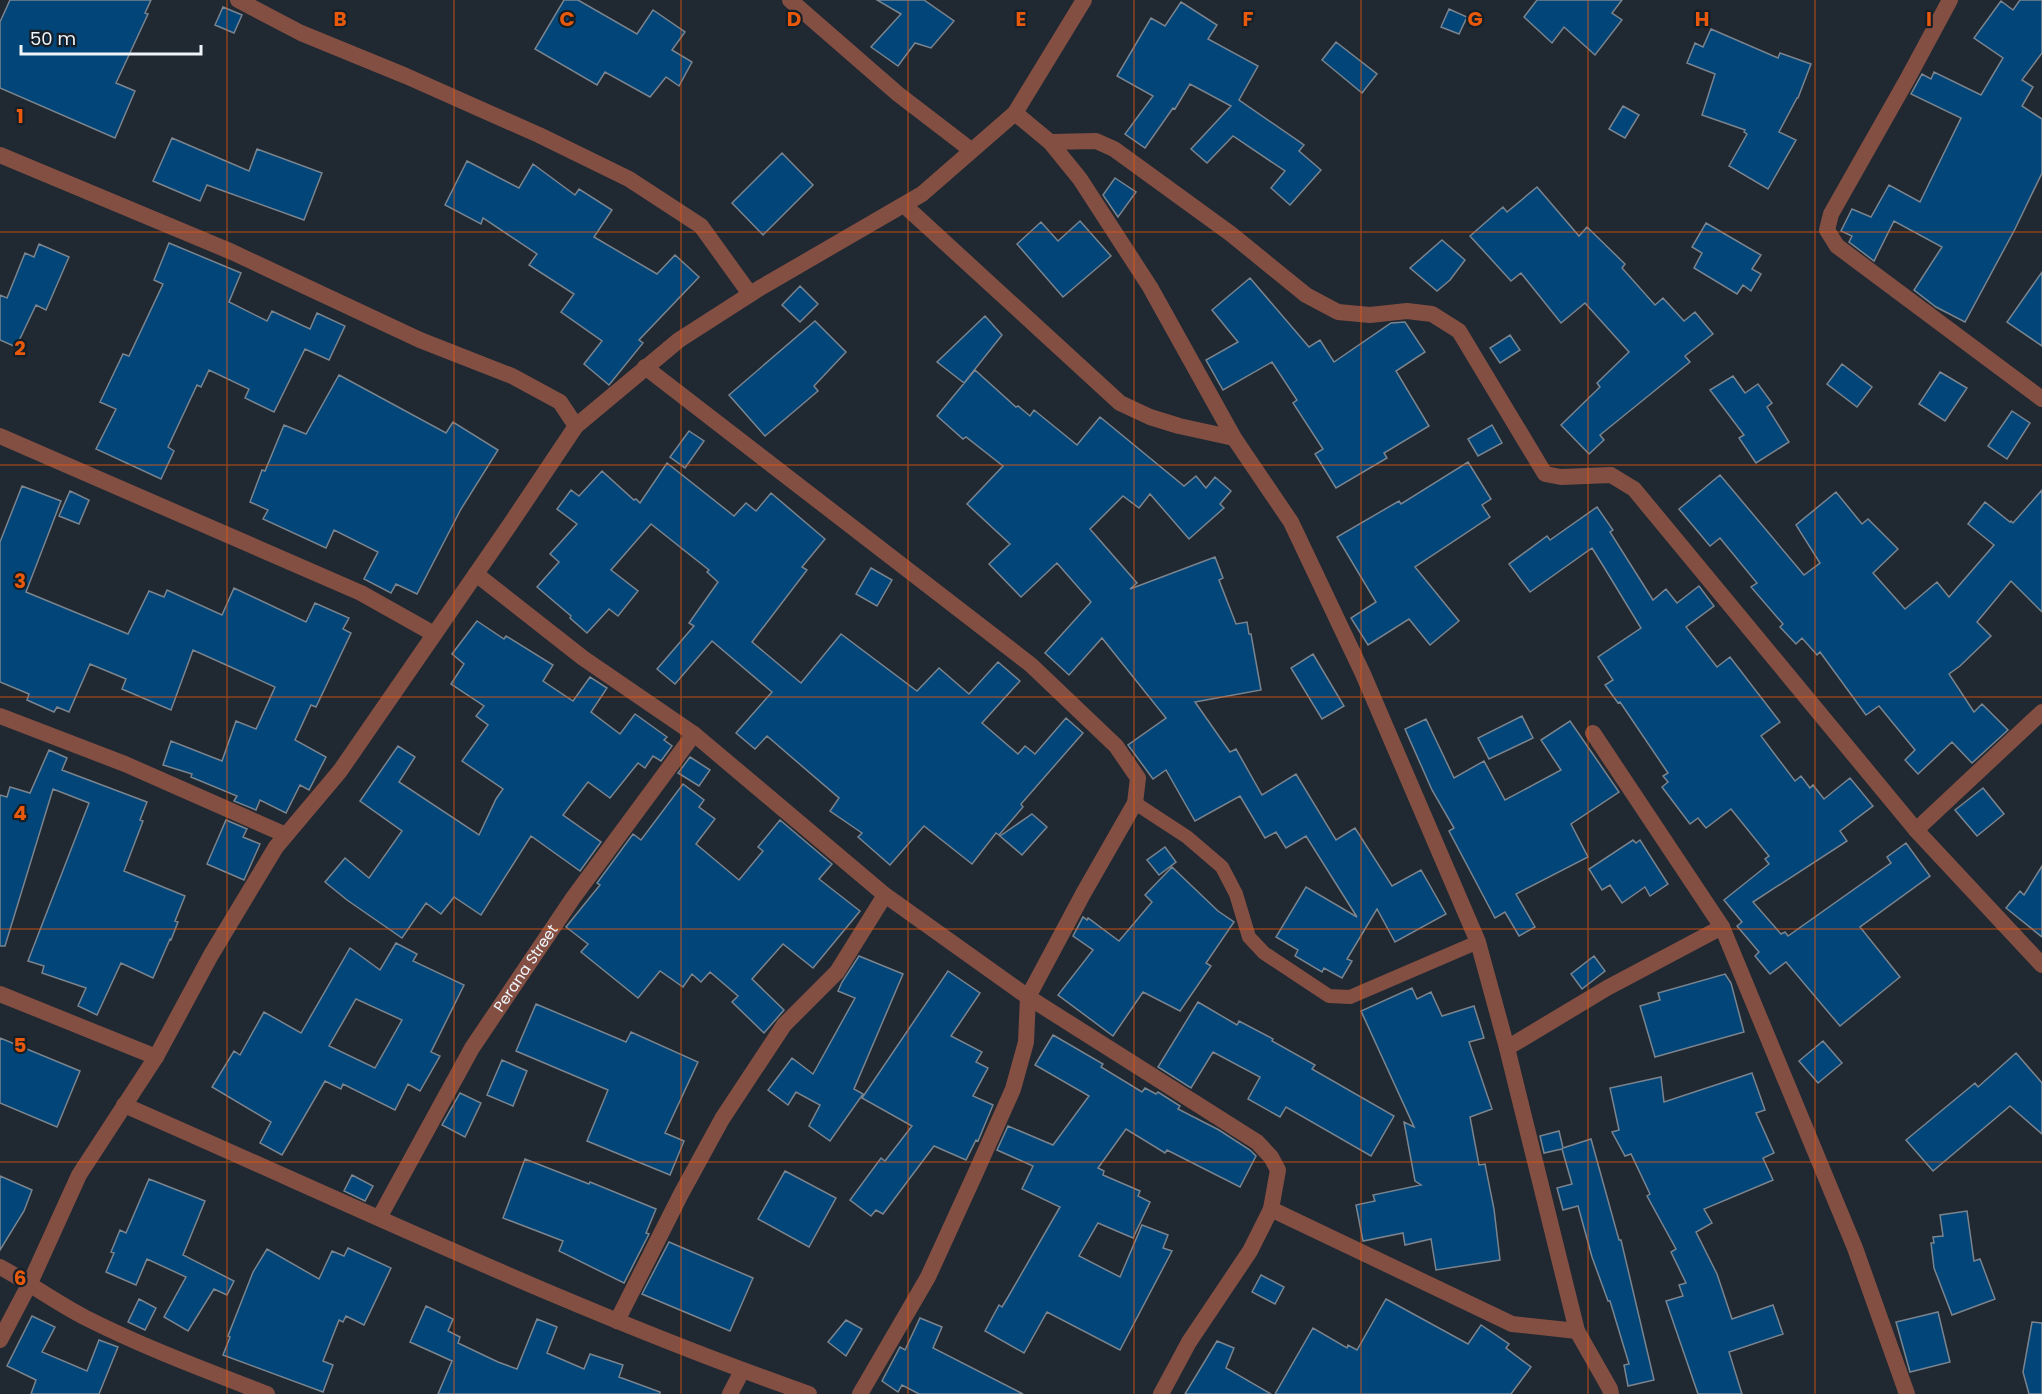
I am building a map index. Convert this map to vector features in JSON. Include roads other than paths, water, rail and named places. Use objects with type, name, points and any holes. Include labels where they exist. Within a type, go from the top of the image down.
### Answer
[{"type":"street","points":[[238,0],[300,33],[406,76],[629,179],[701,225],[750,294]]},
{"type":"street","points":[[790,0],[898,94],[971,150]]},
{"type":"street","points":[[0,1340],[30,1283],[79,1174],[156,1057],[211,955],[276,847],[340,771],[576,426],[679,340],[750,294],[922,194],[1015,113],[1084,0]]},
{"type":"street","points":[[1950,0],[1831,214],[1827,230],[1837,246],[2042,399]]},
{"type":"street","points":[[1015,113],[1050,142],[1080,179],[1150,287],[1234,438],[1291,522],[1363,674],[1478,942],[1507,1048],[1577,1330],[1611,1394]]},
{"type":"street","points":[[1050,142],[1096,141],[1114,148],[1231,234],[1306,295],[1338,312],[1370,315],[1407,310],[1432,314],[1459,331],[1545,474],[1561,477],[1611,475],[1634,489],[1916,830],[2042,965]]},
{"type":"street","points":[[0,155],[232,252],[420,339],[512,376],[560,402],[576,426]]},
{"type":"street","points":[[904,205],[1120,403],[1150,417],[1179,426],[1234,438]]},
{"type":"street","points":[[645,367],[1031,664],[1116,746],[1138,778],[1135,803],[1028,997],[1026,1042],[1012,1089],[928,1277],[860,1394]]},
{"type":"street","points":[[0,436],[361,593],[434,634]]},
{"type":"street","points":[[476,574],[583,658],[694,734],[885,895],[1028,997],[1257,1142],[1271,1157],[1278,1170],[1271,1209],[1250,1251],[1189,1342],[1161,1394]]},
{"type":"street","points":[[1916,830],[2042,712]]},
{"type":"street","points":[[0,716],[126,764],[286,835]]},
{"type":"street","points":[[1593,733],[1722,927],[1855,1248],[1907,1394]]},
{"type":"street","name":"Perana Street","points":[[379,1218],[472,1048],[573,898],[694,734]]},
{"type":"street","points":[[617,1321],[722,1119],[784,1024],[837,972],[885,895]]},
{"type":"street","points":[[1507,1048],[1607,988],[1722,927]]},
{"type":"street","points":[[0,994],[156,1057]]},
{"type":"street","points":[[124,1105],[500,1272],[742,1371],[809,1394]]},
{"type":"street","points":[[1271,1209],[1512,1324],[1577,1330]]},
{"type":"street","points":[[0,1267],[93,1321],[158,1351],[267,1394]]},
{"type":"street","points":[[730,1394],[742,1371]]},
{"type":"lane","points":[[1135,803],[1187,837],[1222,867],[1236,894],[1249,937],[1264,953],[1329,996],[1350,997],[1478,942]]}]
